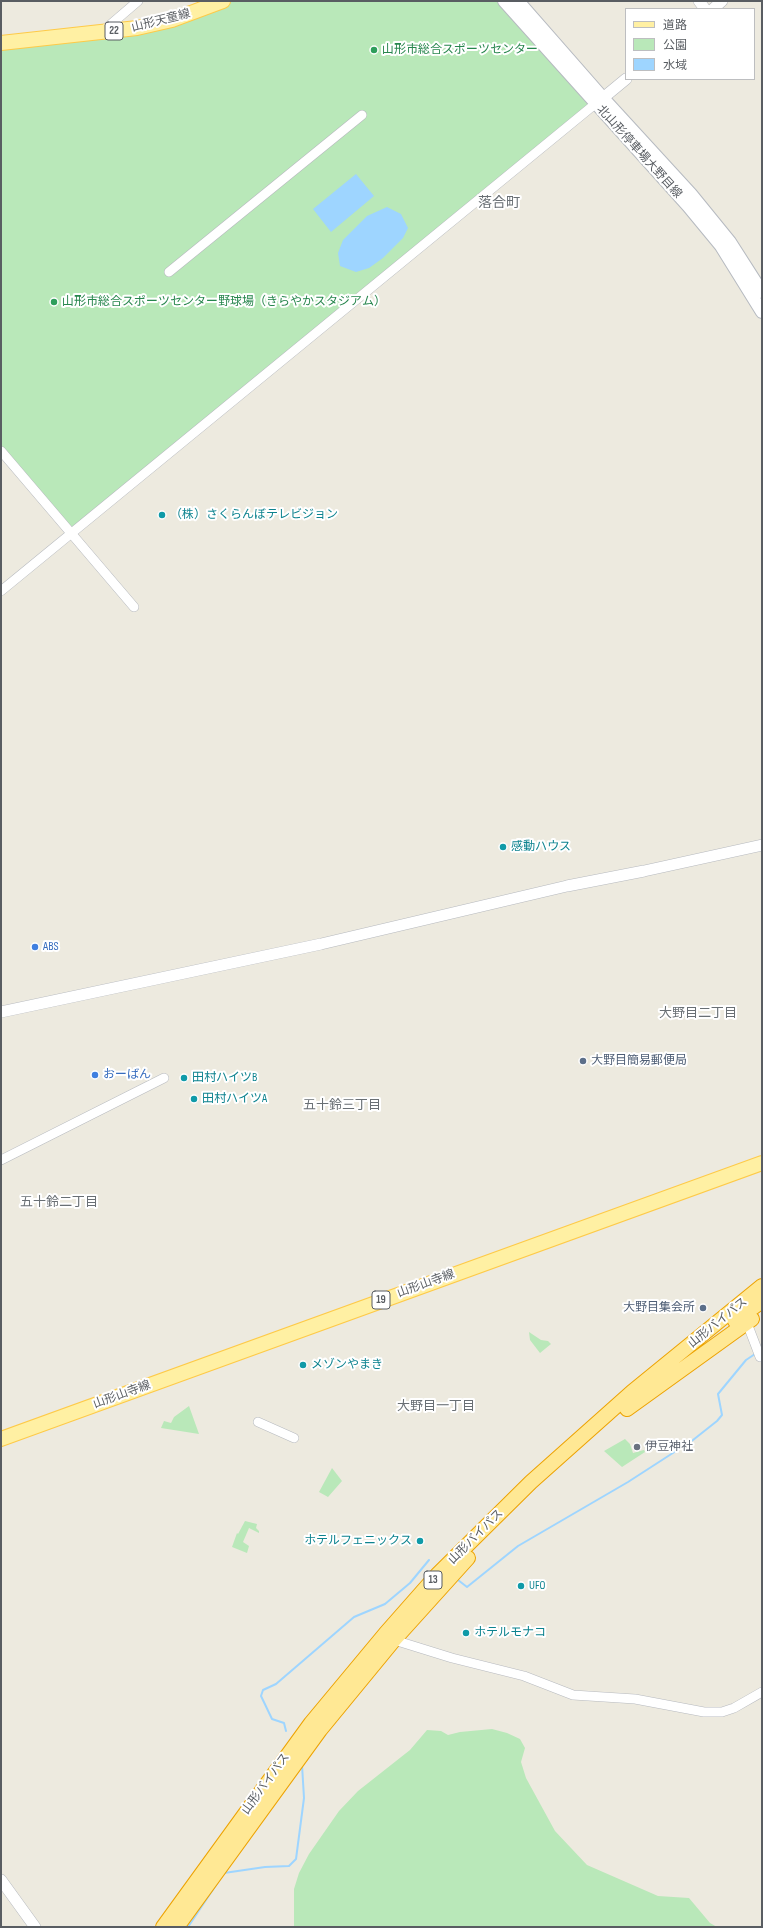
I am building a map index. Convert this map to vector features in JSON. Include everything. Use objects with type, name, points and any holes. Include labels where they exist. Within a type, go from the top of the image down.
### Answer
[{"type":"highway","name":"山形バイパス","points":[[177,1927],[320,1730],[394,1640],[441,1586],[538,1486],[627,1409],[743,1320],[762,1290]]},
{"type":"highway","name":"山形バイパス","points":[[163,1927],[310,1723],[437,1575],[531,1482],[608,1413],[762,1290]]},
{"type":"highway","points":[[743,1320],[762,1312]]},
{"type":"main road","name":"山形天童線","points":[[1,42],[136,28],[172,20],[223,1]]},
{"type":"main road","name":"北山形停車場大野目線","points":[[504,1],[599,101],[691,194],[730,242],[762,292]]},
{"type":"main road","name":"北山形停車場大野目線","points":[[518,1],[599,101],[721,246],[762,312]]},
{"type":"main road","name":"山形山寺線","points":[[1,1439],[762,1163]]},
{"type":"street","points":[[103,32],[138,1]]},
{"type":"street","points":[[714,8],[722,1]]},
{"type":"street","points":[[1,592],[625,80]]},
{"type":"street","points":[[169,272],[362,115]]},
{"type":"street","points":[[1,451],[134,607]]},
{"type":"street","points":[[1,1012],[321,944],[567,886],[762,845]]},
{"type":"street","points":[[1,1160],[164,1078]]},
{"type":"street","points":[[743,1320],[760,1357]]},
{"type":"street","points":[[258,1422],[294,1438]]},
{"type":"street","points":[[394,1640],[452,1658],[524,1676],[573,1695],[635,1699],[704,1712],[722,1712],[734,1708],[762,1692]]},
{"type":"street","points":[[1,1880],[34,1927]]},
{"type":"green space","name":"山形市総合スポーツセンター","points":[[223,1],[504,1],[595,104],[71,534],[1,451],[1,46],[103,32]]},
{"type":"green space","points":[[529,1332],[541,1340],[548,1341],[551,1344],[540,1353],[530,1340]]},
{"type":"green space","points":[[189,1406],[199,1434],[161,1428],[164,1421],[171,1423],[174,1417]]},
{"type":"green space","points":[[625,1439],[630,1444],[633,1453],[644,1450],[645,1452],[622,1467],[604,1451]]},
{"type":"green space","points":[[332,1468],[342,1481],[328,1497],[319,1492]]},
{"type":"green space","points":[[245,1521],[257,1524],[256,1528],[259,1531],[259,1533],[249,1528],[243,1542],[249,1546],[247,1553],[232,1547],[237,1533],[238,1534]]},
{"type":"green space","points":[[492,1729],[507,1733],[520,1739],[525,1748],[521,1762],[526,1778],[555,1831],[587,1865],[658,1896],[689,1898],[710,1923],[717,1927],[294,1927],[294,1889],[299,1873],[309,1854],[339,1811],[358,1791],[410,1750],[427,1730],[441,1731],[448,1735],[460,1732]]},
{"type":"water","points":[[356,174],[374,196],[331,232],[313,209]]},
{"type":"water","points":[[387,207],[401,214],[408,228],[403,238],[383,258],[369,268],[356,272],[340,266],[338,253],[343,240],[367,216]]},
{"type":"waterway","points":[[458,1580],[467,1587],[518,1546],[628,1482],[693,1440],[717,1421],[722,1415],[718,1394],[746,1360],[755,1354]]},
{"type":"waterway","points":[[286,1731],[284,1723],[272,1719],[261,1696],[263,1690],[276,1684],[354,1617],[385,1604],[410,1583],[429,1560]]},
{"type":"waterway","points":[[188,1927],[224,1873],[265,1867],[289,1866],[296,1859],[304,1798],[302,1765]]},
{"type":"place","name":"山形市総合スポーツセンター","points":[[374,50]]},
{"type":"place","name":"山形市総合スポーツセンター野球場（きらやかスタジアム）","points":[[54,302]]},
{"type":"place","name":"（株）さくらんぼテレビジョン","points":[[162,515]]},
{"type":"place","name":"感動ハウス","points":[[503,847]]},
{"type":"place","name":"ABS","points":[[35,947]]},
{"type":"place","name":"大野目簡易郵便局","points":[[583,1061]]},
{"type":"place","name":"おーばん","points":[[95,1075]]},
{"type":"place","name":"田村ハイツB","points":[[184,1078]]},
{"type":"place","name":"田村ハイツA","points":[[194,1099]]},
{"type":"place","name":"大野目集会所","points":[[703,1308]]},
{"type":"place","name":"メゾンやまき","points":[[303,1365]]},
{"type":"place","name":"伊豆神社","points":[[637,1447]]},
{"type":"place","name":"ホテルフェニックス","points":[[420,1541]]},
{"type":"place","name":"UFO","points":[[521,1586]]},
{"type":"place","name":"ホテルモナコ","points":[[466,1633]]},
{"type":"district","name":"落合町","points":[[499,203]]},
{"type":"district","name":"大野目二丁目","points":[[698,1014]]},
{"type":"district","name":"五十鈴三丁目","points":[[342,1106]]},
{"type":"district","name":"五十鈴二丁目","points":[[59,1203]]},
{"type":"district","name":"大野目一丁目","points":[[436,1407]]}]
